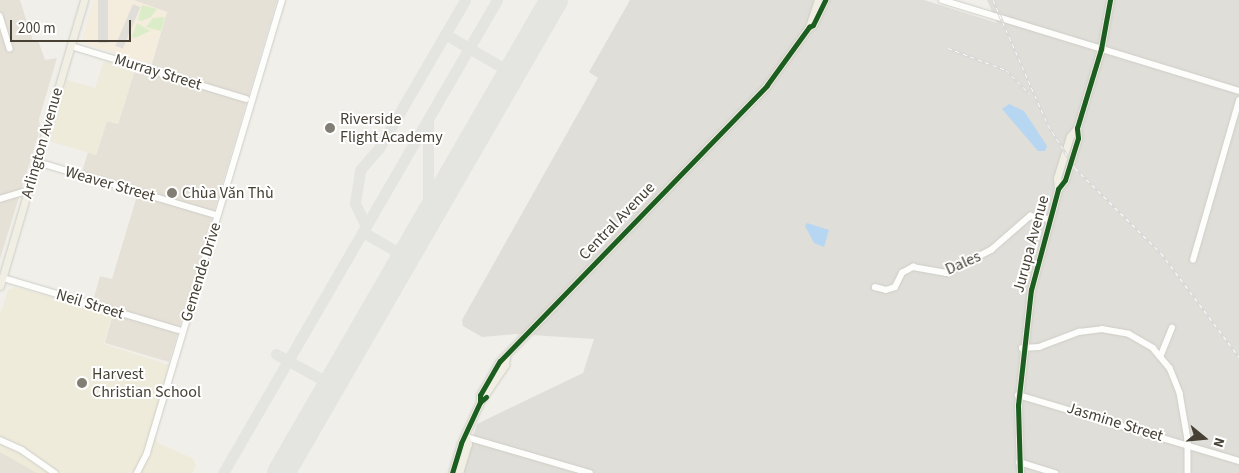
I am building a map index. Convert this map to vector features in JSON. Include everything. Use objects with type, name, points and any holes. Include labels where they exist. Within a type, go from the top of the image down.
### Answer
[{"type":"main road","name":"Arlington Avenue","points":[[0,286],[84,0]]},
{"type":"main road","name":"Central Avenue","points":[[452,473],[461,443],[466,436],[480,402],[505,365],[506,357],[536,322],[767,85],[808,27],[818,0]]},
{"type":"main road","name":"Central Avenue","points":[[808,27],[813,25],[825,0]]},
{"type":"main road","name":"Jurupa Avenue","points":[[1020,473],[1018,395],[1022,348],[1031,290],[1058,190],[1057,178],[1070,136],[1077,128],[1101,49],[1110,0]]},
{"type":"main road","name":"Central Avenue","points":[[459,473],[468,444],[466,436]]},
{"type":"street","name":"Gemende Drive","points":[[136,473],[147,453],[282,0]]},
{"type":"street","points":[[942,0],[1239,91]]},
{"type":"street","points":[[0,16],[10,48]]},
{"type":"street","name":"Murray Street","points":[[71,46],[246,99]]},
{"type":"street","points":[[1193,260],[1239,101]]},
{"type":"street","name":"Weaver Street","points":[[37,162],[213,214]]},
{"type":"street","points":[[0,199],[28,190]]},
{"type":"street","name":"Dales","points":[[875,287],[886,290],[895,287],[902,273],[913,267],[946,273],[991,250],[1030,216],[1050,219]]},
{"type":"street","name":"Neil Street","points":[[2,278],[178,330]]},
{"type":"street","points":[[1161,355],[1172,328]]},
{"type":"street","points":[[1022,348],[1039,347],[1088,330],[1108,329],[1138,338],[1161,355],[1178,386],[1188,445],[1188,473]]},
{"type":"street","name":"Jasmine Street","points":[[1018,395],[1239,461]]},
{"type":"street","points":[[466,436],[590,473]]},
{"type":"street","points":[[0,440],[55,473]]},
{"type":"street","points":[[1019,462],[1055,473]]},
{"type":"shaded area","points":[[0,0],[20,0],[33,41],[38,40],[45,60],[57,58],[39,119],[40,129],[0,259]]},
{"type":"shaded area","points":[[94,0],[133,0],[167,12],[151,64],[85,44],[83,38]]},
{"type":"shaded area","points":[[98,0],[108,0],[108,43],[98,43]]},
{"type":"shaded area","points":[[133,0],[277,0],[169,362],[105,343],[115,307],[93,301],[100,276],[112,279],[139,189],[82,172],[88,152],[96,155],[107,121],[118,124],[135,70],[149,74],[167,12]]},
{"type":"shaded area","points":[[630,0],[924,0],[997,23],[987,0],[1239,0],[1239,473],[461,473],[477,424],[583,373],[594,339],[515,334],[482,337],[463,326],[462,320],[598,78],[589,72]]},
{"type":"shaded area","points":[[133,4],[140,7],[123,49],[115,45]]},
{"type":"shaded area","points":[[104,61],[135,70],[118,124],[107,121],[96,155],[49,141],[67,80],[95,88]]},
{"type":"shaded area","name":"Harvest Christian School","points":[[15,287],[113,314],[104,344],[169,365],[158,401],[165,404],[155,437],[158,443],[194,459],[196,466],[193,473],[37,473],[0,452],[0,315],[8,290]]},
{"type":"shaded area","points":[[0,452],[21,462],[37,473],[0,473]]},
{"type":"green space","points":[[142,5],[157,9],[151,17],[142,21],[138,20]]},
{"type":"green space","points":[[165,17],[161,31],[146,27],[153,18]]},
{"type":"green space","points":[[137,23],[150,31],[135,38],[132,37]]},
{"type":"water","points":[[1009,104],[1024,111],[1047,146],[1045,151],[1038,151],[1002,109]]},
{"type":"water","points":[[807,223],[829,230],[824,247],[814,243],[805,226]]},
{"type":"taxiway","points":[[366,226],[355,203],[360,170],[379,148],[465,0]]},
{"type":"taxiway","points":[[223,473],[497,0]]},
{"type":"taxiway","points":[[445,34],[512,73]]},
{"type":"taxiway","points":[[428,120],[428,219]]},
{"type":"taxiway","points":[[363,232],[406,257]]},
{"type":"taxiway","points":[[276,354],[332,385]]},
{"type":"runway","points":[[281,473],[554,0]]},
{"type":"railway","points":[[993,0],[1048,125],[1075,168],[1161,253],[1239,357]]},
{"type":"railway","points":[[948,48],[1006,70],[1029,93]]},
{"type":"cycle path","points":[[480,402],[480,395],[500,361],[767,85],[809,27],[813,25],[825,0]]},
{"type":"cycle path","points":[[1020,473],[1018,405],[1031,290],[1058,189],[1065,180],[1078,138],[1077,128],[1101,49],[1110,0]]},
{"type":"cycle path","points":[[452,473],[461,443],[480,402],[486,397]]},
{"type":"place","name":"Riverside Flight Academy","points":[[330,128]]},
{"type":"place","name":"Chùa Văn Thù","points":[[172,193]]},
{"type":"place","name":"Harvest Christian School","points":[[82,383]]}]
